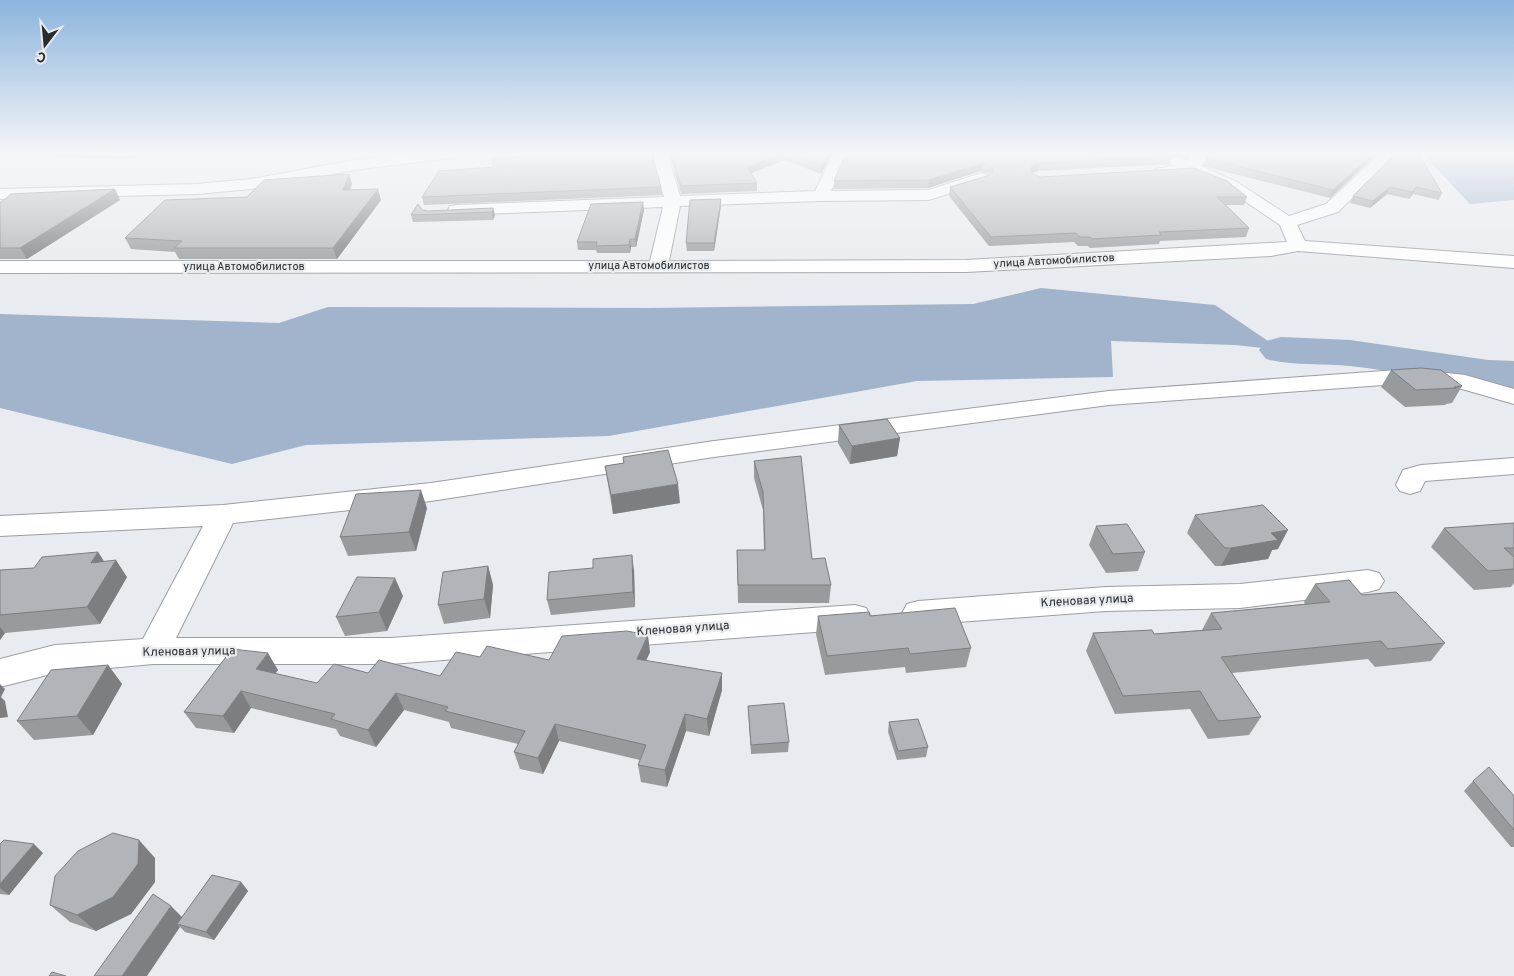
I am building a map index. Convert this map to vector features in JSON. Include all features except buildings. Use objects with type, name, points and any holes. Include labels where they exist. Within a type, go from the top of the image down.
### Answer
[{"type":"street","points":[[440,210],[746,199]]},
{"type":"street","points":[[1252,199],[1287,222],[1298,246]]},
{"type":"street","points":[[1287,222],[1332,208],[1342,199]]},
{"type":"street","points":[[658,266],[673,201]]},
{"type":"street","name":"улица Автомобилистов","points":[[0,267],[966,266],[1271,250],[1298,246],[1514,262]]},
{"type":"street","points":[[0,526],[223,515],[431,492],[714,449],[1110,398],[1411,376],[1465,382],[1514,397]]},
{"type":"street","points":[[1410,484],[1413,476],[1421,473],[1514,466]]},
{"type":"street","points":[[153,651],[223,515]]},
{"type":"street","name":"Кленовая улица","points":[[0,673],[55,659],[153,651],[391,650],[1106,599],[1240,596],[1368,581]]},
{"type":"water","points":[[1465,199],[1514,199],[1514,200],[1470,204]]},
{"type":"water","points":[[1041,288],[1215,305],[1281,350],[1235,345],[1111,341],[1113,377],[917,381],[609,436],[306,445],[232,464],[0,408],[0,314],[279,323],[328,307],[650,308],[973,304]]},
{"type":"waterway","points":[[1281,350],[1350,353],[1488,374],[1514,375]]}]
